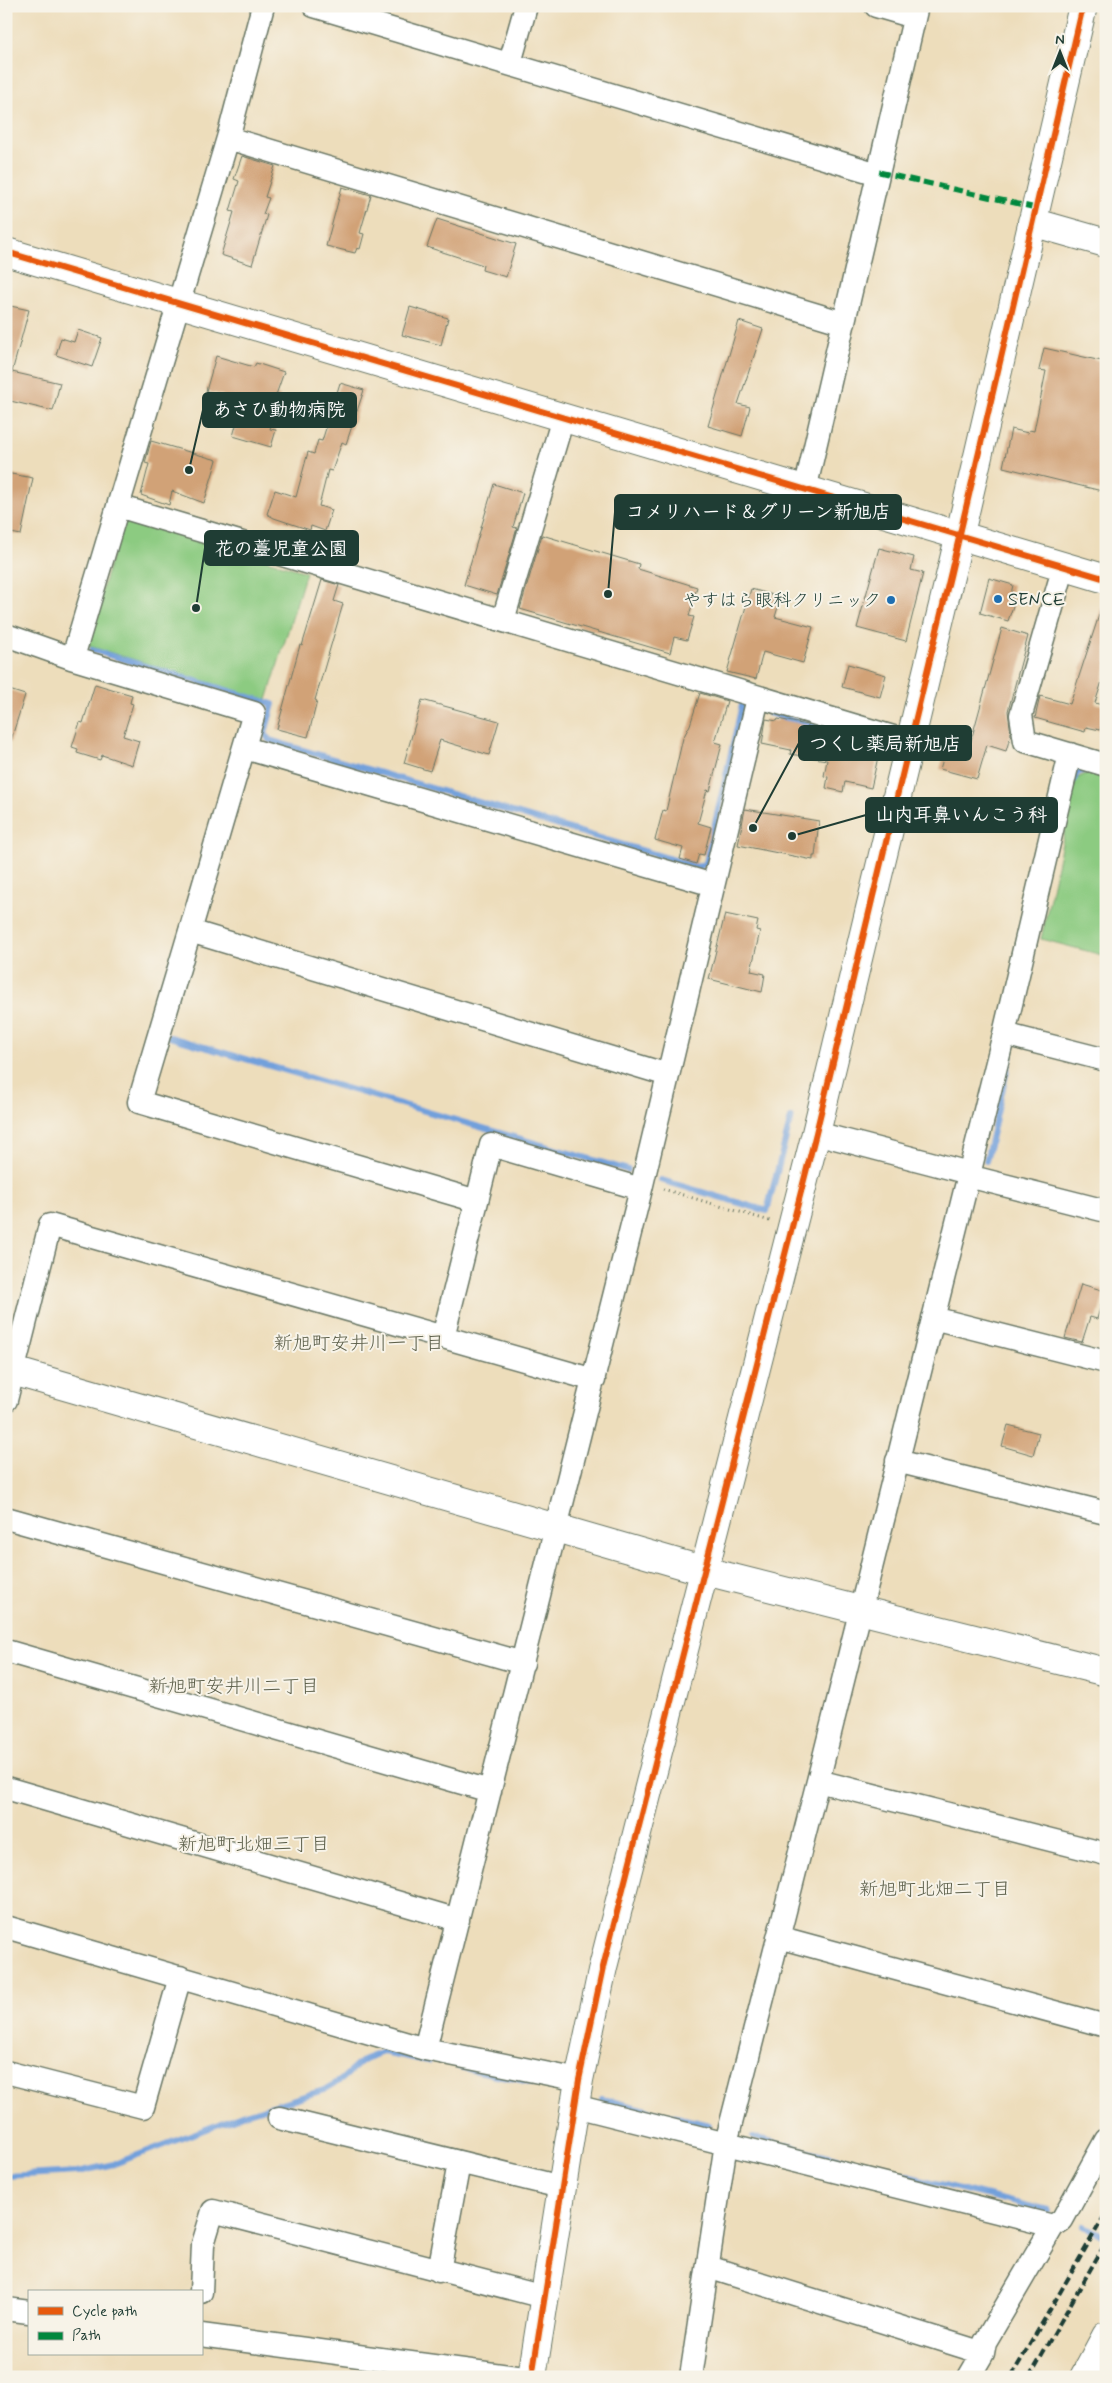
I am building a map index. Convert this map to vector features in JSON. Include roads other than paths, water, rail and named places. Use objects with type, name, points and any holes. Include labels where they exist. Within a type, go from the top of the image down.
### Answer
[{"type":"street","points":[[73,657],[180,303],[228,138],[263,6]]},
{"type":"street","points":[[314,6],[878,174]]},
{"type":"street","points":[[510,64],[526,6]]},
{"type":"street","points":[[805,490],[915,12],[876,6]]},
{"type":"street","points":[[532,2377],[577,2093],[603,1967],[816,1134],[1083,6]]},
{"type":"street","points":[[228,138],[844,323]]},
{"type":"street","points":[[1032,222],[1106,243]]},
{"type":"street","points":[[6,252],[1106,579]]},
{"type":"street","points":[[504,620],[564,418]]},
{"type":"street","points":[[118,506],[910,742]]},
{"type":"street","points":[[1064,566],[1021,715],[1025,741],[1106,765]]},
{"type":"street","points":[[6,635],[254,713],[139,1102],[477,1201]]},
{"type":"street","points":[[425,2049],[642,1186],[758,698]]},
{"type":"street","points":[[245,748],[713,885]]},
{"type":"street","points":[[690,2377],[726,2143],[1004,1034],[1070,754]]},
{"type":"street","points":[[190,931],[668,1075]]},
{"type":"street","points":[[1004,1034],[1106,1060]]},
{"type":"street","points":[[816,1134],[1106,1211]]},
{"type":"street","points":[[443,1337],[491,1145],[642,1186]]},
{"type":"street","points":[[6,1400],[10,1370],[50,1225],[594,1380]]},
{"type":"street","points":[[933,1318],[1106,1362]]},
{"type":"street","points":[[10,1370],[705,1571],[1106,1672]]},
{"type":"street","points":[[898,1461],[1106,1513]]},
{"type":"street","points":[[6,1518],[523,1663]]},
{"type":"street","points":[[6,1651],[490,1791]]},
{"type":"street","points":[[818,1781],[1106,1854]]},
{"type":"street","points":[[6,1788],[458,1920]]},
{"type":"street","points":[[6,1928],[577,2093],[726,2143],[1053,2226]]},
{"type":"street","points":[[778,1937],[1106,2026]]},
{"type":"street","points":[[6,2072],[143,2107],[180,1978]]},
{"type":"street","points":[[279,2118],[459,2163],[561,2186]]},
{"type":"street","points":[[969,2377],[983,2353],[986,2342],[1053,2226],[1062,2220],[1106,2140]]},
{"type":"street","points":[[439,2271],[459,2163]]},
{"type":"street","points":[[201,2290],[203,2244],[213,2211],[544,2297]]},
{"type":"street","points":[[708,2267],[983,2353]]},
{"type":"street","points":[[6,2309],[28,2312]]},
{"type":"street","points":[[202,2335],[518,2377]]},
{"type":"street","points":[[1084,2377],[1106,2336]]},
{"type":"waterway","points":[[92,650],[273,704],[265,733],[269,740],[698,867],[706,863],[742,705]]},
{"type":"waterway","points":[[769,713],[884,746]]},
{"type":"waterway","points":[[1074,780],[1076,774],[1085,769],[1090,770]]},
{"type":"waterway","points":[[170,1037],[628,1170]]},
{"type":"waterway","points":[[986,1161],[1011,1053]]},
{"type":"waterway","points":[[661,1180],[767,1211],[791,1118]]},
{"type":"waterway","points":[[6,2176],[78,2172],[114,2164],[248,2113],[324,2090],[341,2080],[364,2059],[383,2052],[428,2061]]},
{"type":"waterway","points":[[459,2067],[554,2087]]},
{"type":"waterway","points":[[602,2099],[709,2125]]},
{"type":"waterway","points":[[753,2137],[1048,2211]]},
{"type":"waterway","points":[[1084,2226],[1106,2237]]},
{"type":"railway","points":[[1011,2377],[1106,2213]]},
{"type":"railway","points":[[1029,2377],[1106,2242]]},
{"type":"place","name":"あさひ動物病院","points":[[189,470]]},
{"type":"place","name":"コメリハード＆グリーン新旭店","points":[[608,594]]},
{"type":"place","name":"SENCE","points":[[998,599]]},
{"type":"place","name":"やすはら眼科クリニック","points":[[891,600]]},
{"type":"place","name":"花の薹児童公園","points":[[196,608]]},
{"type":"place","name":"つくし薬局新旭店","points":[[753,828]]},
{"type":"place","name":"山内耳鼻いんこう科","points":[[792,836]]},
{"type":"district","name":"新旭町安井川一丁目","points":[[359,1342]]},
{"type":"district","name":"新旭町安井川二丁目","points":[[234,1685]]},
{"type":"district","name":"新旭町北畑三丁目","points":[[254,1843]]},
{"type":"district","name":"新旭町北畑二丁目","points":[[935,1888]]}]
